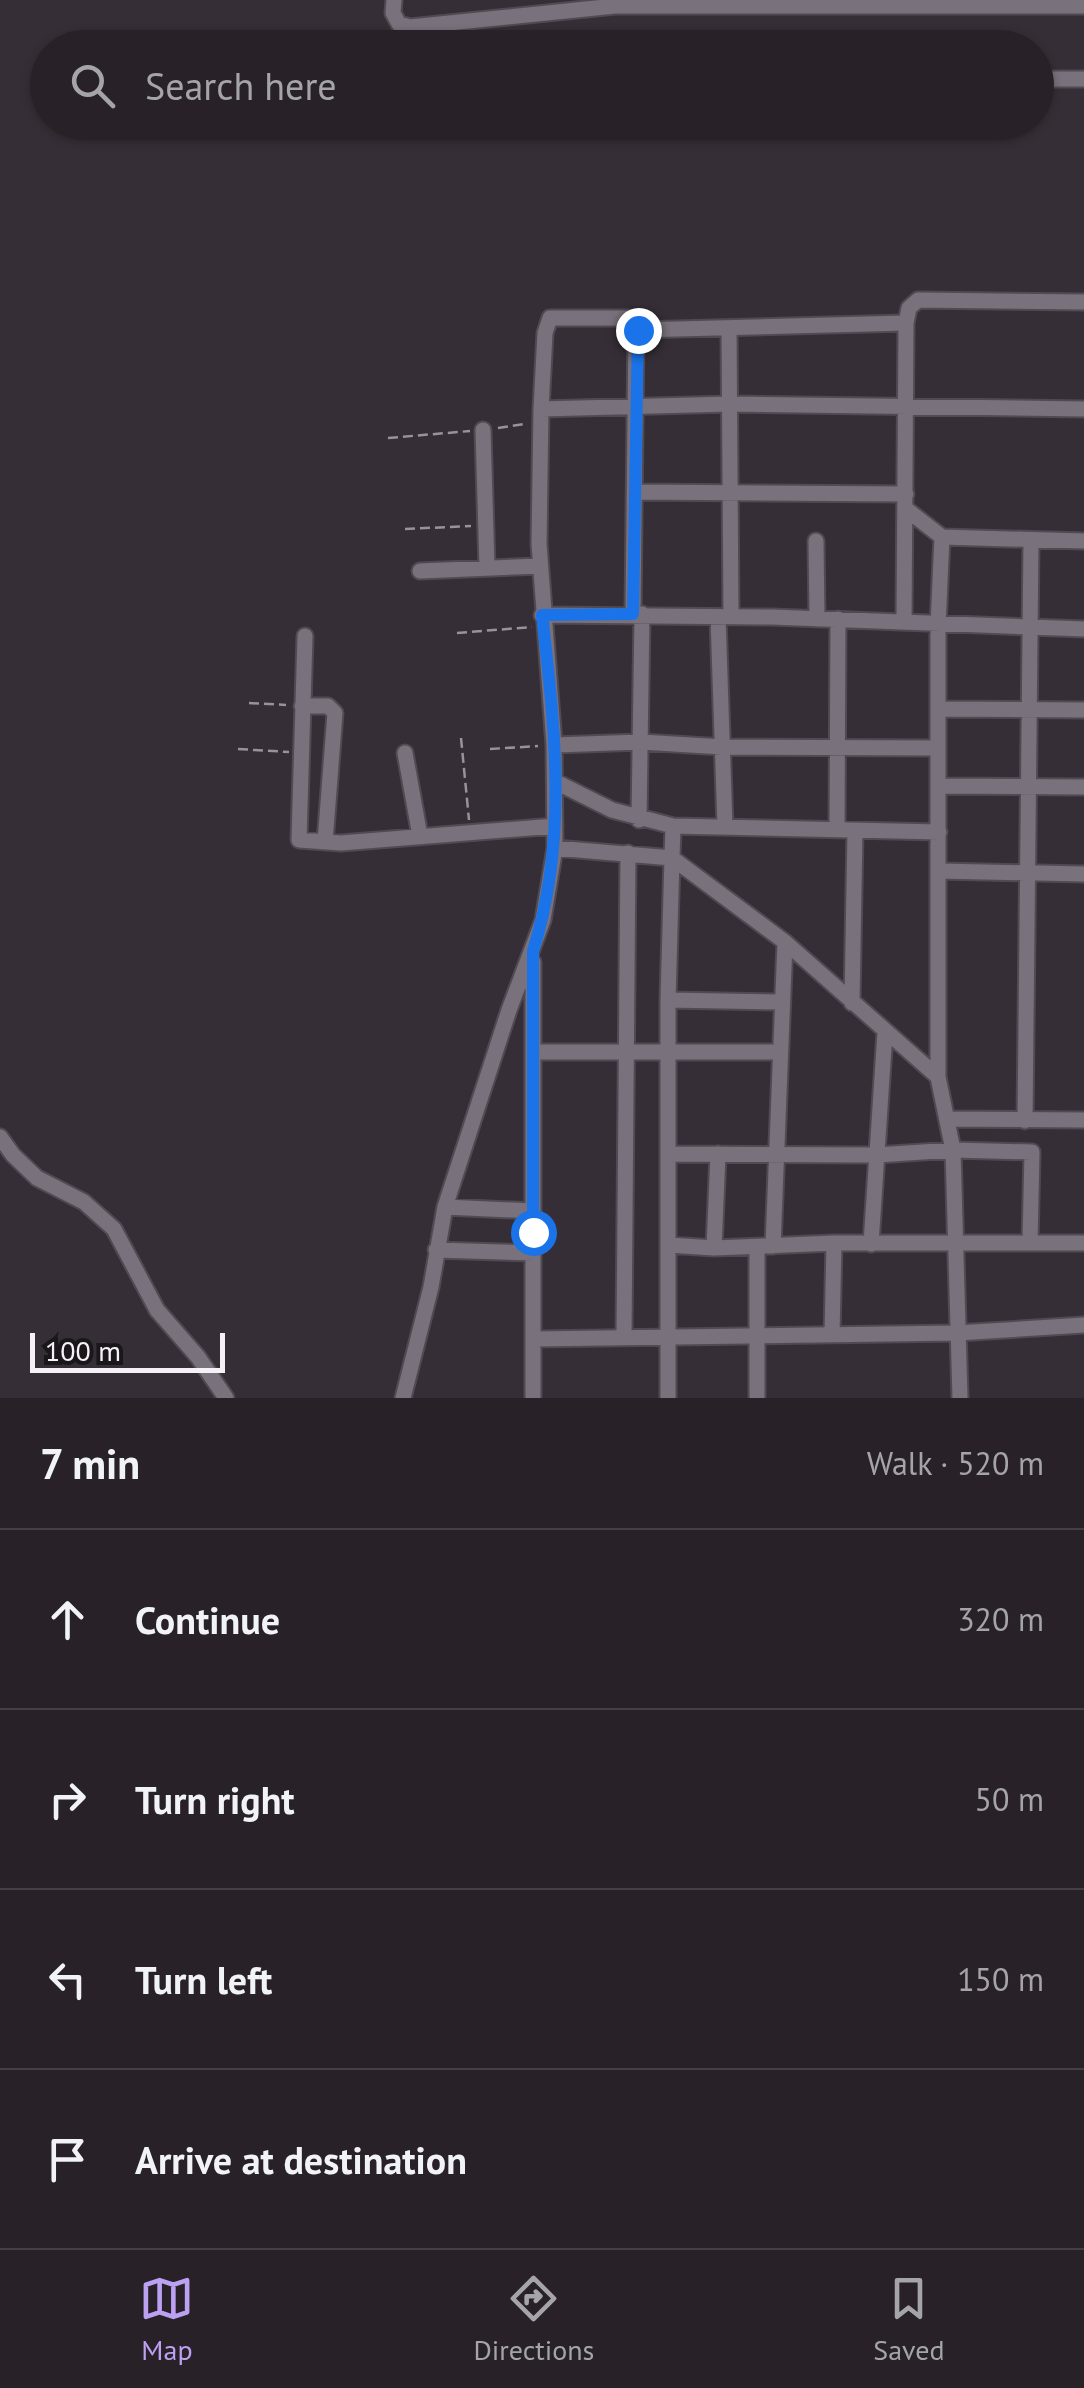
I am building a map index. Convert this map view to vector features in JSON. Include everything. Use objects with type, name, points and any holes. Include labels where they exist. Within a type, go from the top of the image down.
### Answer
[{"type":"street","points":[[394,0],[393,13],[398,24],[410,27],[615,6],[1084,6]]},
{"type":"street","points":[[1054,79],[1084,79]]},
{"type":"street","points":[[904,622],[909,308],[918,300],[1084,302]]},
{"type":"street","points":[[402,1398],[432,1287],[445,1207],[509,1010],[543,920],[555,848],[556,782],[540,566],[541,415],[545,333],[550,318],[628,318],[634,320],[638,330],[639,820]]},
{"type":"street","points":[[638,330],[906,323]]},
{"type":"street","points":[[725,826],[729,330]]},
{"type":"street","points":[[541,415],[730,404],[1084,410]]},
{"type":"street","points":[[484,430],[487,568]]},
{"type":"street","points":[[636,492],[906,501],[942,538],[1084,541]]},
{"type":"street","points":[[942,538],[938,626],[938,1076],[953,1150],[960,1398]]},
{"type":"street","points":[[1025,1121],[1031,541]]},
{"type":"street","points":[[816,542],[817,619]]},
{"type":"street","points":[[420,571],[540,566]]},
{"type":"street","points":[[543,621],[638,614],[1084,629]]},
{"type":"street","points":[[837,830],[838,619]]},
{"type":"street","points":[[305,636],[297,835],[304,842],[555,826]]},
{"type":"street","points":[[302,706],[328,706],[335,713],[325,842]]},
{"type":"street","points":[[938,709],[1084,710]]},
{"type":"street","points":[[554,745],[640,742],[723,747],[938,748]]},
{"type":"street","points":[[405,753],[420,836]]},
{"type":"street","points":[[556,782],[612,810],[673,826],[939,832]]},
{"type":"street","points":[[939,786],[1084,787]]},
{"type":"street","points":[[668,1398],[668,1000],[673,826]]},
{"type":"street","points":[[852,1003],[855,831]]},
{"type":"street","points":[[555,848],[672,858],[785,942],[938,1076]]},
{"type":"street","points":[[624,1337],[628,853]]},
{"type":"street","points":[[940,870],[1084,874]]},
{"type":"street","points":[[757,1398],[765,1246],[776,1154],[785,942]]},
{"type":"street","points":[[533,951],[533,1398]]},
{"type":"street","points":[[668,1000],[782,1002]]},
{"type":"street","points":[[871,1244],[884,1032]]},
{"type":"street","points":[[533,1052],[780,1052]]},
{"type":"street","points":[[947,1118],[1084,1120]]},
{"type":"street","points":[[0,1136],[12,1156],[37,1178],[84,1202],[114,1229],[157,1310],[198,1357],[226,1398]]},
{"type":"street","points":[[668,1154],[1032,1152],[1030,1244]]},
{"type":"street","points":[[714,1248],[718,1154]]},
{"type":"street","points":[[445,1207],[534,1210]]},
{"type":"street","points":[[669,1244],[714,1248],[834,1243],[1084,1242]]},
{"type":"street","points":[[832,1335],[834,1243]]},
{"type":"street","points":[[436,1250],[533,1252]]},
{"type":"street","points":[[533,1339],[958,1334],[1084,1325]]},
{"type":"path","points":[[388,438],[484,430],[541,415]]},
{"type":"path","points":[[405,529],[488,525]]},
{"type":"path","points":[[457,633],[543,621]]},
{"type":"path","points":[[249,703],[302,706]]},
{"type":"path","points":[[461,738],[470,831]]},
{"type":"path","points":[[490,750],[554,745]]},
{"type":"path","points":[[238,749],[300,752]]},
{"type":"route","points":[[533,1232],[533,951],[543,920],[555,848],[556,782],[550,674],[542,615],[633,614],[638,330]]}]
